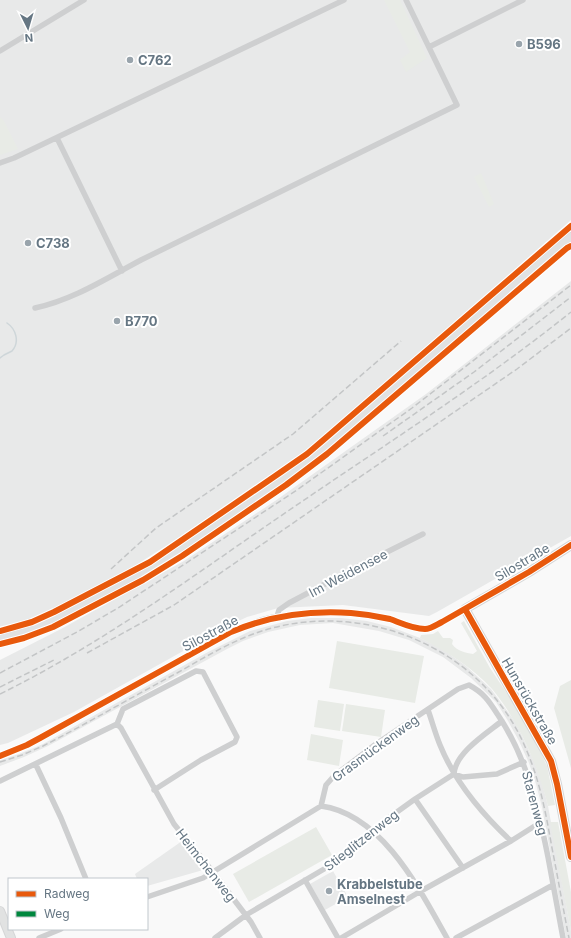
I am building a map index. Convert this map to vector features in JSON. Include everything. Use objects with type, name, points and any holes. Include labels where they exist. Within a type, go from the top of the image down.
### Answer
[{"type":"main road","points":[[0,638],[21,633],[56,619],[148,571],[300,467],[332,442],[571,237]]},
{"type":"main road","name":"Silostraße","points":[[465,609],[529,572],[571,545]]},
{"type":"main road","name":"Hunsrückstraße","points":[[465,609],[551,761],[571,856]]},
{"type":"main road","points":[[0,911],[11,938]]},
{"type":"street","points":[[0,51],[84,0]]},
{"type":"street","points":[[0,163],[8,161],[57,138],[344,0]]},
{"type":"street","points":[[34,308],[57,302],[122,271],[141,260],[457,105],[406,0]]},
{"type":"street","points":[[429,47],[523,0]]},
{"type":"street","points":[[57,138],[122,271]]},
{"type":"street","name":"Im Weidensee","points":[[277,616],[279,610],[290,603],[423,534]]},
{"type":"street","name":"Silostraße","points":[[0,756],[27,745],[231,632],[261,620],[277,616],[349,613],[388,619],[411,627],[424,629],[435,626],[465,609]]},
{"type":"street","points":[[0,781],[36,765],[117,724],[123,709],[196,671],[203,672],[237,737],[235,742],[201,760],[154,790]]},
{"type":"street","name":"Grasmückenweg","points":[[320,806],[326,785],[334,776],[376,744],[458,689],[469,685]]},
{"type":"street","name":"Starenweg","points":[[469,685],[479,690],[502,721],[524,762],[533,787],[541,822],[563,938]]},
{"type":"street","points":[[428,710],[440,745],[454,774],[468,795],[488,820],[511,841]]},
{"type":"street","points":[[454,774],[456,766],[462,756],[475,743],[502,721]]},
{"type":"street","name":"Heimchenweg","points":[[117,724],[121,728],[174,824],[246,915],[260,938]]},
{"type":"street","points":[[454,774],[464,777],[497,774],[524,762]]},
{"type":"street","points":[[36,765],[61,818],[86,878]]},
{"type":"street","name":"Stieglitzenweg","points":[[215,938],[246,915],[336,862],[390,817],[454,774]]},
{"type":"street","points":[[415,799],[463,868]]},
{"type":"street","points":[[148,898],[203,878],[320,806],[330,808],[356,819],[373,832],[404,866],[447,938]]},
{"type":"street","points":[[342,938],[420,891],[511,841],[541,822]]},
{"type":"street","points":[[305,880],[338,938]]},
{"type":"street","points":[[456,938],[553,885]]},
{"type":"street","points":[[39,938],[59,930]]},
{"type":"shaded area","points":[[0,0],[571,0],[571,220],[316,443],[172,542],[122,574],[64,605],[23,622],[0,627]]},
{"type":"shaded area","points":[[384,0],[400,0],[427,58],[406,72],[400,60],[410,52]]},
{"type":"shaded area","points":[[0,117],[4,121],[18,149],[0,155]]},
{"type":"shaded area","points":[[481,173],[494,204],[489,207],[474,177]]},
{"type":"shaded area","points":[[571,281],[571,536],[429,616],[343,605],[278,608],[247,617],[228,626],[74,712],[8,743],[0,745],[0,660],[61,629],[184,561],[275,501],[426,394]]},
{"type":"shaded area","points":[[311,618],[341,618],[367,621],[391,627],[420,638],[441,648],[466,666],[491,689],[516,723],[534,761],[542,783],[548,806],[571,931],[571,938],[566,938],[542,807],[536,784],[529,763],[519,741],[496,702],[471,678],[443,657],[409,640],[379,631],[333,623],[300,625],[268,632],[243,641],[227,649],[48,746],[0,766],[0,760],[43,744],[208,652],[250,631],[287,621]]},
{"type":"shaded area","points":[[464,621],[490,668],[524,719],[538,747],[547,766],[555,805],[548,806],[539,775],[526,744],[511,716],[492,689],[485,681],[459,660],[420,638],[421,635],[433,634],[438,631],[443,638],[450,638],[453,640],[452,644],[459,650],[473,654],[477,651],[461,623]]},
{"type":"shaded area","points":[[337,641],[424,656],[415,703],[329,688]]},
{"type":"shaded area","points":[[571,680],[571,768],[554,708],[560,686]]},
{"type":"shaded area","points":[[318,700],[344,704],[340,731],[314,727]]},
{"type":"shaded area","points":[[346,704],[385,710],[381,737],[342,731]]},
{"type":"shaded area","points":[[311,734],[343,740],[339,766],[307,760]]},
{"type":"shaded area","points":[[550,822],[558,822],[571,892],[571,931]]},
{"type":"shaded area","points":[[316,827],[332,855],[249,902],[233,874]]},
{"type":"shaded area","points":[[182,841],[203,868],[203,870],[148,886],[148,878],[137,878],[135,874]]},
{"type":"shaded area","name":"Krabbelstube Amselnest","points":[[333,871],[348,897],[325,910],[310,884]]},
{"type":"waterway","points":[[0,358],[12,351],[16,344],[15,332],[7,323]]},
{"type":"railway","points":[[0,673],[77,632],[118,608],[297,490],[412,408],[571,285]]},
{"type":"railway","points":[[383,436],[474,372],[571,297]]},
{"type":"railway","points":[[0,694],[75,653],[147,608],[467,389],[537,339],[571,312]]},
{"type":"railway","points":[[87,653],[174,605],[517,369],[571,328]]},
{"type":"railway","points":[[111,569],[156,528],[293,434],[401,341]]},
{"type":"railway","points":[[0,762],[43,746],[212,653],[248,636],[288,624],[330,621],[371,625],[410,637],[446,656],[479,681],[506,712],[526,749],[539,785],[545,810],[569,938]]},
{"type":"railway","points":[[0,687],[54,660]]},
{"type":"marked path","points":[[336,862],[373,832]]},
{"type":"cycle path","points":[[0,631],[32,622],[54,612],[150,562],[307,454],[571,226]]},
{"type":"cycle path","points":[[0,644],[24,638],[53,627],[143,580],[182,556],[286,485],[327,454],[571,246]]},
{"type":"cycle path","points":[[0,756],[27,745],[231,632],[245,626],[290,615],[335,612],[375,616],[390,619],[416,628],[425,629],[434,627],[529,572],[571,545]]},
{"type":"cycle path","points":[[465,609],[551,761],[571,857]]},
{"type":"place","name":"B596","points":[[519,44]]},
{"type":"place","name":"C762","points":[[130,60]]},
{"type":"place","name":"C738","points":[[28,243]]},
{"type":"place","name":"B770","points":[[117,321]]},
{"type":"place","name":"Krabbelstube Amselnest","points":[[329,891]]}]
